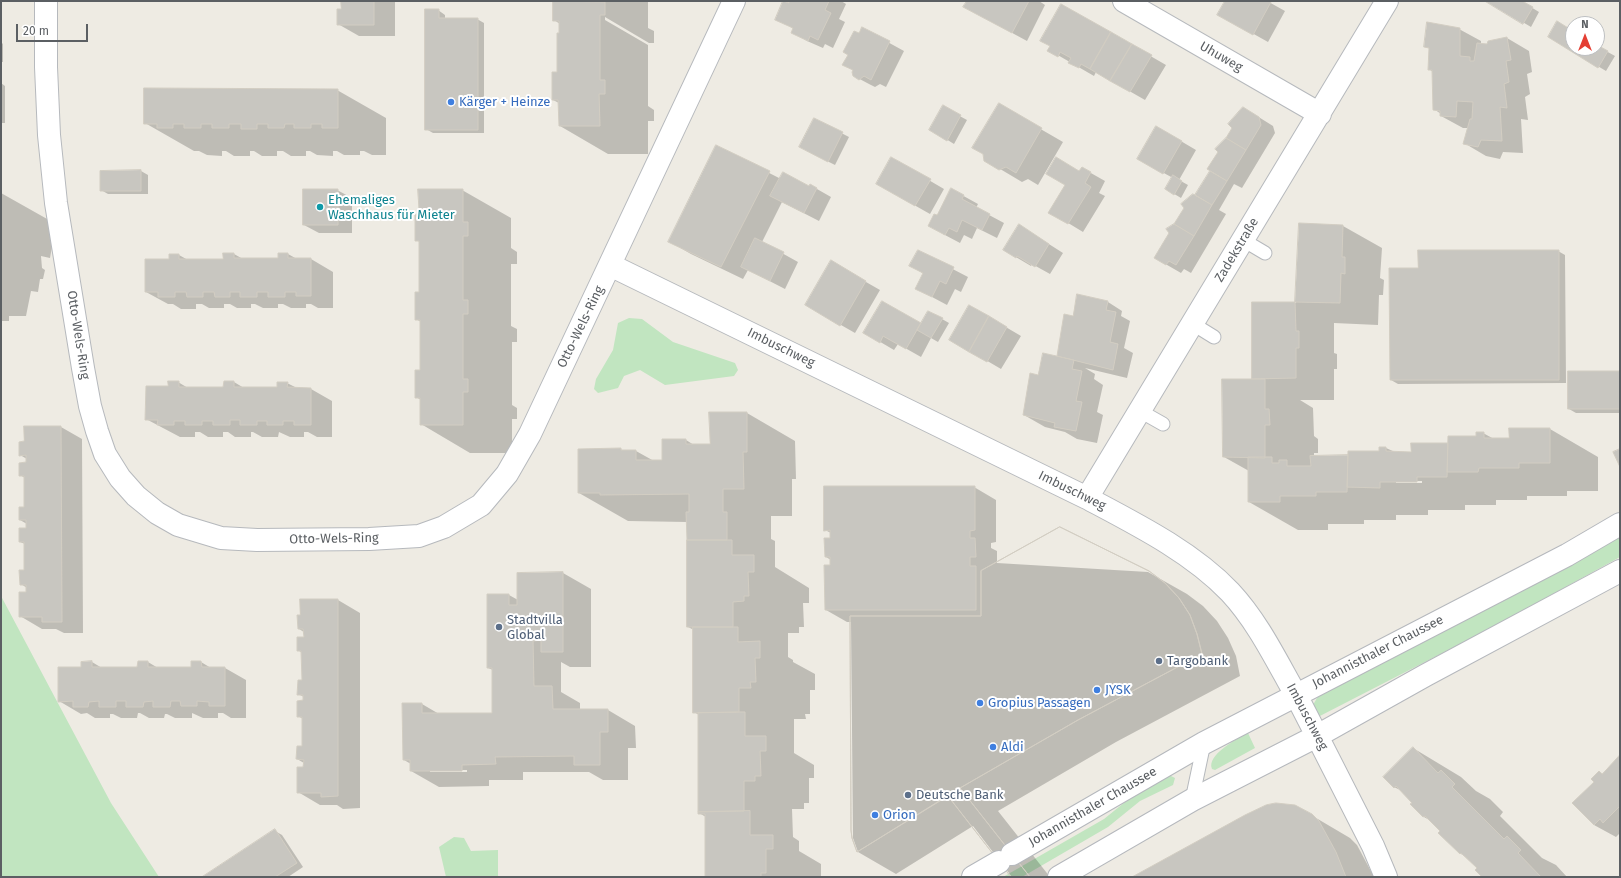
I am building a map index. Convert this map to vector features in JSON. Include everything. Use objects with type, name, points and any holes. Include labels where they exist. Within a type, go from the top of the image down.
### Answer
[{"type":"street","name":"Otto-Wels-Ring","points":[[46,1],[46,67],[49,136],[56,203],[90,406],[105,454],[120,478],[136,496],[157,513],[178,525],[221,538],[257,540],[369,539],[419,536],[444,528],[481,505],[507,474],[530,434],[734,1]]},
{"type":"street","name":"Uhuweg","points":[[1124,1],[1320,114]]},
{"type":"street","name":"Zadekstraße","points":[[1088,498],[1388,1]]},
{"type":"street","name":"Imbuschweg","points":[[610,265],[1088,498],[1143,528],[1192,559],[1230,592],[1259,629],[1317,736],[1373,846],[1386,877]]},
{"type":"street","name":"Johannisthaler Chaussee","points":[[973,877],[1204,743],[1567,555],[1620,524]]},
{"type":"street","points":[[1060,877],[1192,800],[1317,736],[1426,675],[1620,571]]},
{"type":"lane","points":[[1244,240],[1265,253]]},
{"type":"lane","points":[[1192,324],[1214,337]]},
{"type":"lane","points":[[1140,411],[1163,424]]},
{"type":"lane","points":[[1192,800],[1204,743]]},
{"type":"green space","points":[[629,318],[642,319],[673,342],[735,363],[738,370],[734,376],[665,385],[640,370],[624,376],[618,388],[598,393],[594,389],[596,379],[613,350],[618,323]]},
{"type":"green space","points":[[1620,537],[1620,557],[1495,626],[1316,718],[1313,705],[1317,698],[1325,692],[1487,609]]},
{"type":"green space","points":[[1,596],[111,803],[159,877],[1,877]]},
{"type":"green space","points":[[1248,733],[1255,748],[1215,770],[1212,769],[1211,764],[1218,753]]},
{"type":"green space","points":[[1169,775],[1175,778],[1173,785],[1140,801],[1108,827],[1022,877],[1003,877],[1104,819],[1135,794]]},
{"type":"green space","points":[[454,837],[464,838],[471,851],[498,850],[498,877],[446,877],[439,847]]},
{"type":"building","points":[[341,1],[374,1],[374,25],[337,25],[337,9],[341,9]]},
{"type":"building","points":[[553,1],[605,2],[605,15],[600,15],[600,80],[605,80],[605,94],[599,94],[600,126],[559,126],[558,100],[552,100],[552,72],[557,72],[557,33],[559,33],[559,21],[553,21]]},
{"type":"building","points":[[783,1],[789,3],[789,1],[829,1],[825,10],[831,13],[818,40],[810,36],[808,41],[791,33],[793,28],[775,20]]},
{"type":"building","points":[[967,1],[1029,1],[1012,33],[963,7]]},
{"type":"building","points":[[1225,1],[1271,2],[1253,35],[1217,15]]},
{"type":"building","points":[[1485,1],[1522,1],[1533,7],[1523,24]]},
{"type":"building","points":[[1061,4],[1111,32],[1090,69],[1081,64],[1079,68],[1068,63],[1071,58],[1060,52],[1058,57],[1047,51],[1050,46],[1040,41]]},
{"type":"building","points":[[425,9],[439,9],[439,18],[478,18],[478,130],[425,130]]},
{"type":"building","points":[[1557,21],[1565,26],[1565,48],[1548,37]]},
{"type":"building","points":[[1427,22],[1460,28],[1460,56],[1470,57],[1470,61],[1474,61],[1477,43],[1487,44],[1488,41],[1507,37],[1511,60],[1506,61],[1509,82],[1504,84],[1507,108],[1500,107],[1502,141],[1481,140],[1478,147],[1463,144],[1470,119],[1472,119],[1473,102],[1457,101],[1456,117],[1440,116],[1440,111],[1433,110],[1432,70],[1428,70],[1429,48],[1424,47]]},
{"type":"building","points":[[862,27],[890,41],[871,80],[864,76],[859,80],[853,76],[853,70],[842,65],[848,55],[843,52],[854,31],[859,33]]},
{"type":"building","points":[[1111,32],[1132,44],[1110,81],[1090,69]]},
{"type":"building","points":[[1132,44],[1152,55],[1130,92],[1110,81]]},
{"type":"building","points":[[1605,49],[1608,51],[1598,68],[1579,56],[1605,56]]},
{"type":"building","points":[[144,88],[338,89],[338,128],[322,128],[322,124],[311,124],[311,128],[294,128],[294,124],[285,124],[284,128],[268,128],[268,124],[257,124],[257,129],[241,129],[241,124],[229,124],[229,128],[212,128],[212,124],[201,124],[201,128],[184,128],[184,124],[173,124],[173,128],[157,128],[157,124],[144,124]]},
{"type":"building","points":[[999,103],[1042,128],[1016,173],[1006,167],[999,170],[984,161],[983,154],[972,148]]},
{"type":"building","points":[[943,105],[961,115],[947,141],[929,130]]},
{"type":"building","points":[[1243,107],[1259,117],[1261,125],[1246,150],[1226,138],[1232,128],[1228,124]]},
{"type":"building","points":[[814,118],[843,132],[828,162],[799,147]]},
{"type":"building","points":[[1156,126],[1182,141],[1163,174],[1137,159]]},
{"type":"building","points":[[1226,138],[1246,150],[1227,181],[1207,169],[1218,152],[1215,149]]},
{"type":"building","points":[[716,145],[770,171],[721,267],[668,242]]},
{"type":"building","points":[[891,157],[931,179],[915,206],[876,184]]},
{"type":"building","points":[[1056,157],[1079,171],[1082,167],[1091,172],[1085,183],[1091,187],[1068,224],[1048,213],[1065,185],[1046,174]]},
{"type":"building","points":[[141,170],[141,191],[100,191],[100,171]]},
{"type":"building","points":[[1210,171],[1227,181],[1212,205],[1195,195]]},
{"type":"building","points":[[783,172],[809,186],[810,184],[817,188],[804,213],[770,196]]},
{"type":"building","points":[[1173,175],[1182,181],[1174,195],[1165,189]]},
{"type":"building","points":[[951,188],[964,195],[962,199],[990,214],[982,230],[962,220],[957,232],[949,228],[945,235],[928,226],[934,214],[937,215]]},
{"type":"building","name":"Ehemaliges Waschhaus für Mieter","points":[[303,189],[338,189],[338,225],[303,225]]},
{"type":"building","points":[[418,189],[463,189],[463,222],[468,222],[468,236],[463,236],[463,300],[468,300],[468,314],[463,314],[463,379],[468,379],[468,392],[463,392],[463,425],[420,425],[420,398],[415,398],[415,370],[420,370],[420,320],[415,320],[415,292],[419,292],[419,241],[415,241],[415,214],[419,214]]},
{"type":"building","points":[[1193,194],[1212,205],[1194,236],[1174,224],[1184,208],[1181,204]]},
{"type":"building","points":[[1299,223],[1343,225],[1342,257],[1345,257],[1345,274],[1341,273],[1340,303],[1295,302]]},
{"type":"building","points":[[1019,224],[1049,244],[1035,267],[1017,256],[1016,258],[1003,250]]},
{"type":"building","points":[[1174,224],[1194,236],[1176,265],[1169,261],[1166,265],[1154,258],[1169,233],[1166,229]]},
{"type":"building","points":[[755,238],[784,252],[770,281],[741,267]]},
{"type":"building","points":[[918,250],[954,267],[946,284],[940,281],[932,297],[915,289],[923,273],[909,266]]},
{"type":"building","points":[[1418,250],[1559,250],[1559,380],[1390,380],[1389,268],[1418,268]]},
{"type":"building","points":[[223,253],[234,253],[234,258],[278,258],[278,253],[288,253],[288,258],[311,258],[311,296],[296,296],[296,292],[285,292],[285,297],[268,297],[268,292],[257,292],[257,297],[240,297],[240,292],[230,292],[230,297],[215,297],[214,292],[203,292],[203,297],[187,297],[186,292],[175,292],[175,297],[158,297],[158,292],[145,292],[145,259],[169,259],[169,254],[179,254],[179,259],[223,259]]},
{"type":"building","points":[[831,260],[866,281],[840,326],[805,305]]},
{"type":"building","points":[[1077,294],[1108,301],[1106,310],[1116,312],[1110,342],[1118,344],[1113,370],[1057,356],[1064,314],[1073,316]]},
{"type":"building","points":[[882,301],[921,323],[906,349],[883,336],[880,343],[863,333]]},
{"type":"building","points":[[1252,302],[1295,302],[1296,331],[1299,331],[1299,348],[1296,348],[1296,378],[1252,379]]},
{"type":"building","points":[[969,305],[989,316],[969,352],[949,340]]},
{"type":"building","points":[[928,311],[943,318],[931,338],[917,330]]},
{"type":"building","points":[[989,316],[1007,327],[987,362],[969,352]]},
{"type":"building","points":[[1043,353],[1074,360],[1072,369],[1082,371],[1076,401],[1082,402],[1076,431],[1054,427],[1055,423],[1023,415],[1030,373],[1038,375]]},
{"type":"building","points":[[1568,371],[1620,371],[1620,409],[1568,409]]},
{"type":"building","points":[[1222,379],[1265,379],[1265,409],[1269,409],[1270,425],[1265,425],[1265,458],[1223,457]]},
{"type":"building","points":[[168,381],[179,381],[179,387],[223,387],[224,381],[234,381],[234,387],[277,387],[277,382],[288,382],[287,387],[311,388],[311,425],[294,425],[294,421],[283,421],[283,425],[267,425],[267,421],[257,421],[257,425],[240,425],[240,420],[230,420],[230,425],[213,425],[213,421],[202,421],[202,425],[185,425],[185,421],[174,421],[174,425],[157,425],[158,420],[145,420],[146,386],[168,386]]},
{"type":"building","points":[[709,412],[747,412],[747,452],[743,452],[744,489],[723,489],[723,512],[727,512],[727,540],[687,540],[686,512],[689,512],[689,494],[600,495],[600,493],[578,493],[578,449],[621,448],[621,450],[636,450],[636,460],[662,460],[662,439],[686,439],[686,444],[710,444]]},
{"type":"building","points":[[24,426],[61,426],[62,622],[42,622],[42,617],[19,617],[19,592],[26,592],[26,585],[20,585],[19,570],[24,570],[24,542],[19,542],[19,528],[26,528],[26,520],[19,520],[19,507],[24,507],[24,476],[19,476],[19,463],[26,462],[26,455],[19,456],[19,442],[24,441]]},
{"type":"building","points":[[1509,428],[1550,428],[1550,463],[1519,463],[1519,468],[1479,468],[1478,472],[1447,472],[1448,436],[1476,436],[1476,432],[1484,432],[1484,438],[1509,438]]},
{"type":"building","points":[[1411,443],[1448,443],[1447,477],[1417,477],[1417,482],[1380,482],[1380,488],[1347,487],[1348,451],[1379,451],[1379,447],[1386,447],[1386,451],[1411,452]]},
{"type":"building","points":[[1620,449],[1620,467],[1613,452]]},
{"type":"building","points":[[1348,455],[1347,492],[1316,492],[1316,496],[1280,496],[1280,502],[1248,502],[1248,457],[1272,457],[1272,463],[1279,463],[1279,460],[1287,460],[1287,466],[1311,466],[1310,456]]},
{"type":"building","points":[[824,486],[975,486],[975,530],[970,531],[970,538],[975,538],[976,557],[970,557],[970,566],[976,566],[976,610],[825,610],[824,565],[830,565],[830,557],[825,557],[824,538],[830,538],[830,530],[824,531]]},
{"type":"building","name":"Gropius Passagen","points":[[1060,527],[1149,571],[1165,583],[1179,598],[1190,615],[1202,654],[1078,720],[960,788],[1030,877],[1011,877],[948,796],[857,852],[851,830],[850,616],[981,616],[981,571]]},
{"type":"building","name":"Gropius Passagen","points":[[1060,527],[1149,571],[1165,583],[1179,598],[1190,615],[1202,654],[1078,720],[960,788],[857,852],[851,830],[850,616],[981,616],[981,571]]},
{"type":"building","points":[[687,540],[732,540],[732,555],[754,555],[754,572],[748,572],[749,596],[744,596],[744,601],[733,602],[733,627],[687,627]]},
{"type":"building","points":[[563,572],[563,652],[541,652],[541,640],[533,641],[534,686],[552,686],[553,709],[608,709],[608,732],[600,732],[600,765],[574,765],[574,756],[495,757],[496,764],[462,765],[462,771],[410,771],[410,760],[403,760],[402,703],[422,703],[422,713],[492,713],[492,668],[487,668],[487,594],[509,594],[509,605],[517,605],[517,573]]},
{"type":"building","points":[[300,599],[338,599],[338,796],[321,797],[321,793],[297,793],[297,767],[303,767],[304,760],[296,759],[297,746],[302,746],[302,717],[297,717],[297,701],[303,700],[303,695],[297,695],[298,680],[302,680],[301,651],[297,651],[297,637],[304,637],[303,629],[298,629],[297,615],[300,615]]},
{"type":"building","points":[[693,627],[738,627],[738,642],[760,641],[760,658],[755,658],[756,682],[750,682],[751,688],[739,688],[739,712],[693,713]]},
{"type":"building","points":[[92,661],[92,667],[137,667],[138,661],[148,661],[148,667],[191,667],[191,661],[201,661],[202,667],[225,667],[225,706],[209,706],[209,702],[197,701],[197,706],[181,706],[180,701],[171,701],[170,707],[153,707],[153,701],[144,702],[143,707],[126,707],[126,701],[116,701],[116,707],[99,707],[99,701],[89,702],[88,707],[73,707],[73,701],[58,702],[58,667],[81,667],[81,662]]},
{"type":"building","points":[[745,712],[745,736],[766,736],[766,751],[760,751],[761,776],[755,776],[755,781],[744,781],[744,811],[698,812],[698,713]]},
{"type":"building","points":[[1413,747],[1438,773],[1441,770],[1455,784],[1452,787],[1504,839],[1507,836],[1521,850],[1518,853],[1541,877],[1482,877],[1475,870],[1477,868],[1438,833],[1440,831],[1410,804],[1412,803],[1396,786],[1394,788],[1383,777]]},
{"type":"building","points":[[1620,755],[1620,806],[1603,823],[1600,819],[1594,825],[1572,803],[1594,782],[1591,779],[1599,771],[1602,774]]},
{"type":"building","points":[[960,788],[1030,877],[1011,877],[948,796]]},
{"type":"building","points":[[1276,803],[1295,805],[1312,814],[1319,821],[1336,852],[1346,877],[1132,877],[1245,815],[1266,805]]},
{"type":"building","points":[[750,811],[750,835],[773,835],[773,849],[766,849],[766,873],[761,873],[761,877],[705,877],[705,814],[698,814],[698,812]]},
{"type":"building","points":[[275,829],[297,863],[275,877],[202,877]]},
{"type":"place","name":"Kärger + Heinze","points":[[451,102]]},
{"type":"place","name":"Ehemaliges Waschhaus für Mieter","points":[[320,207]]},
{"type":"place","name":"Stadtvilla Global","points":[[499,627]]},
{"type":"place","name":"Targobank","points":[[1159,661]]},
{"type":"place","name":"JYSK","points":[[1097,690]]},
{"type":"place","name":"Gropius Passagen","points":[[980,703]]},
{"type":"place","name":"Aldi","points":[[993,747]]},
{"type":"place","name":"Deutsche Bank","points":[[908,795]]},
{"type":"place","name":"Orion","points":[[875,815]]}]
